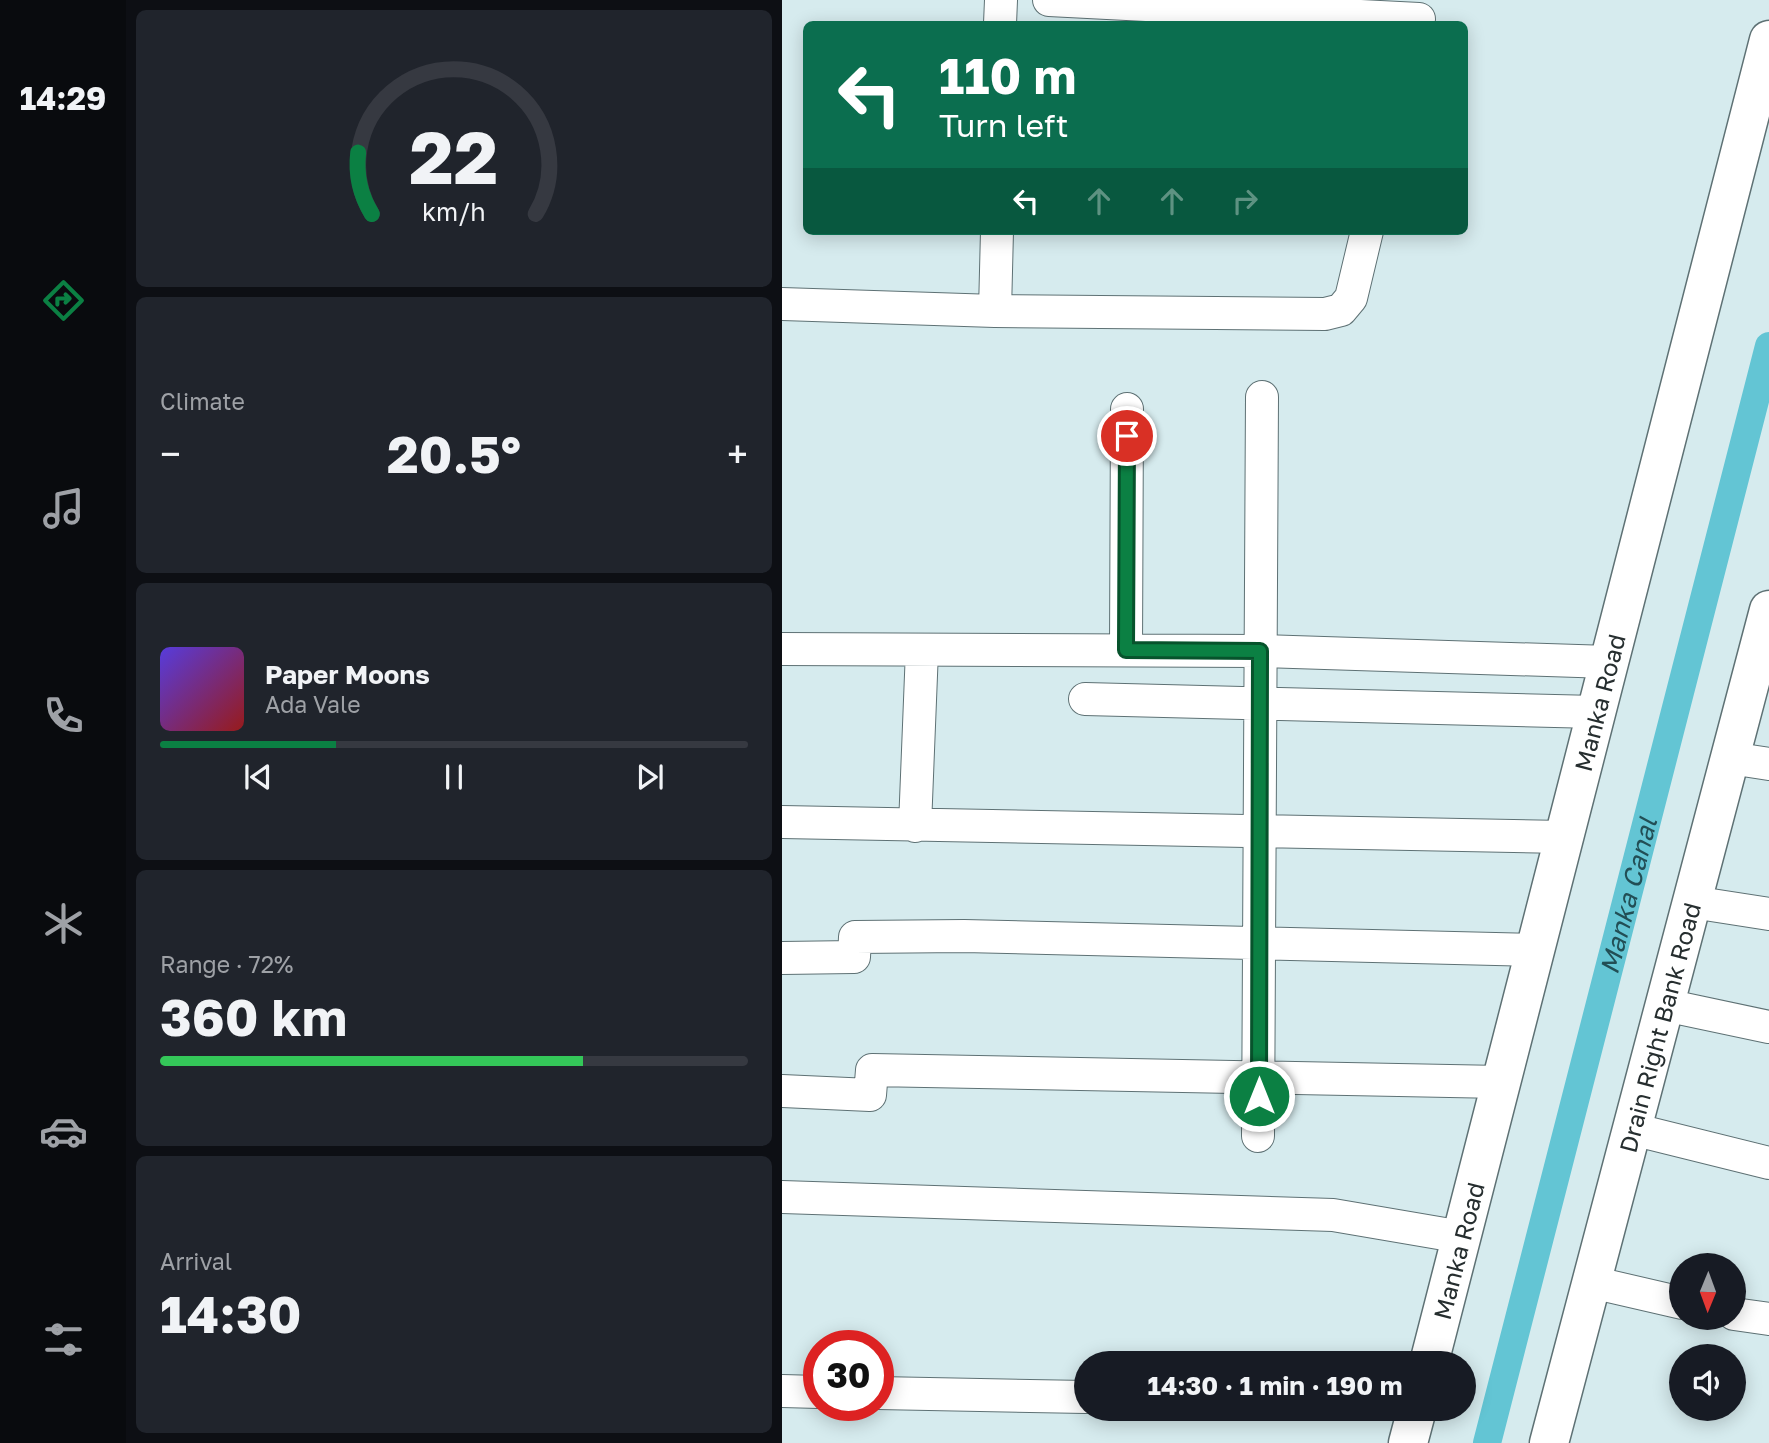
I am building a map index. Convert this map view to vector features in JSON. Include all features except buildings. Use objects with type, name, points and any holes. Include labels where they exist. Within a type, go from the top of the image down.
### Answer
[{"type":"main road","name":"Manka Road","points":[[1432,1351],[1769,40]]},
{"type":"main road","name":"Drain Right Bank Road","points":[[1549,1443],[1768,616]]},
{"type":"main road","points":[[1408,1443],[1414,1421]]},
{"type":"street","points":[[1000,21],[1001,0]]},
{"type":"street","points":[[1049,0],[1349,8],[1420,14]]},
{"type":"street","points":[[996,310],[997,235]]},
{"type":"street","points":[[782,304],[1325,314],[1341,310],[1351,298],[1366,235]]},
{"type":"street","points":[[1258,1136],[1262,397]]},
{"type":"street","points":[[1126,650],[1127,409]]},
{"type":"street","points":[[782,649],[1260,651],[1609,662]]},
{"type":"street","points":[[915,826],[922,650]]},
{"type":"street","points":[[1085,699],[1596,712]]},
{"type":"street","points":[[1730,758],[1769,764]]},
{"type":"street","points":[[782,822],[1564,837]]},
{"type":"street","points":[[1692,902],[1769,914]]},
{"type":"street","points":[[782,958],[854,957],[855,937],[964,936],[1535,950]]},
{"type":"street","points":[[1665,1005],[1769,1027]]},
{"type":"street","points":[[782,1091],[870,1095],[872,1070],[1501,1082]]},
{"type":"street","points":[[1632,1129],[1769,1163]]},
{"type":"street","points":[[782,1197],[1333,1214],[1462,1237]]},
{"type":"street","points":[[1591,1282],[1669,1300]]},
{"type":"street","points":[[1746,1316],[1769,1320]]},
{"type":"street","points":[[782,1391],[803,1392]]},
{"type":"street","points":[[894,1393],[1074,1397]]},
{"type":"waterway","name":"Manka Canal","points":[[1487,1443],[1769,346]]},
{"type":"route","points":[[1127,436],[1126,650],[1260,651],[1259,1096]]}]
